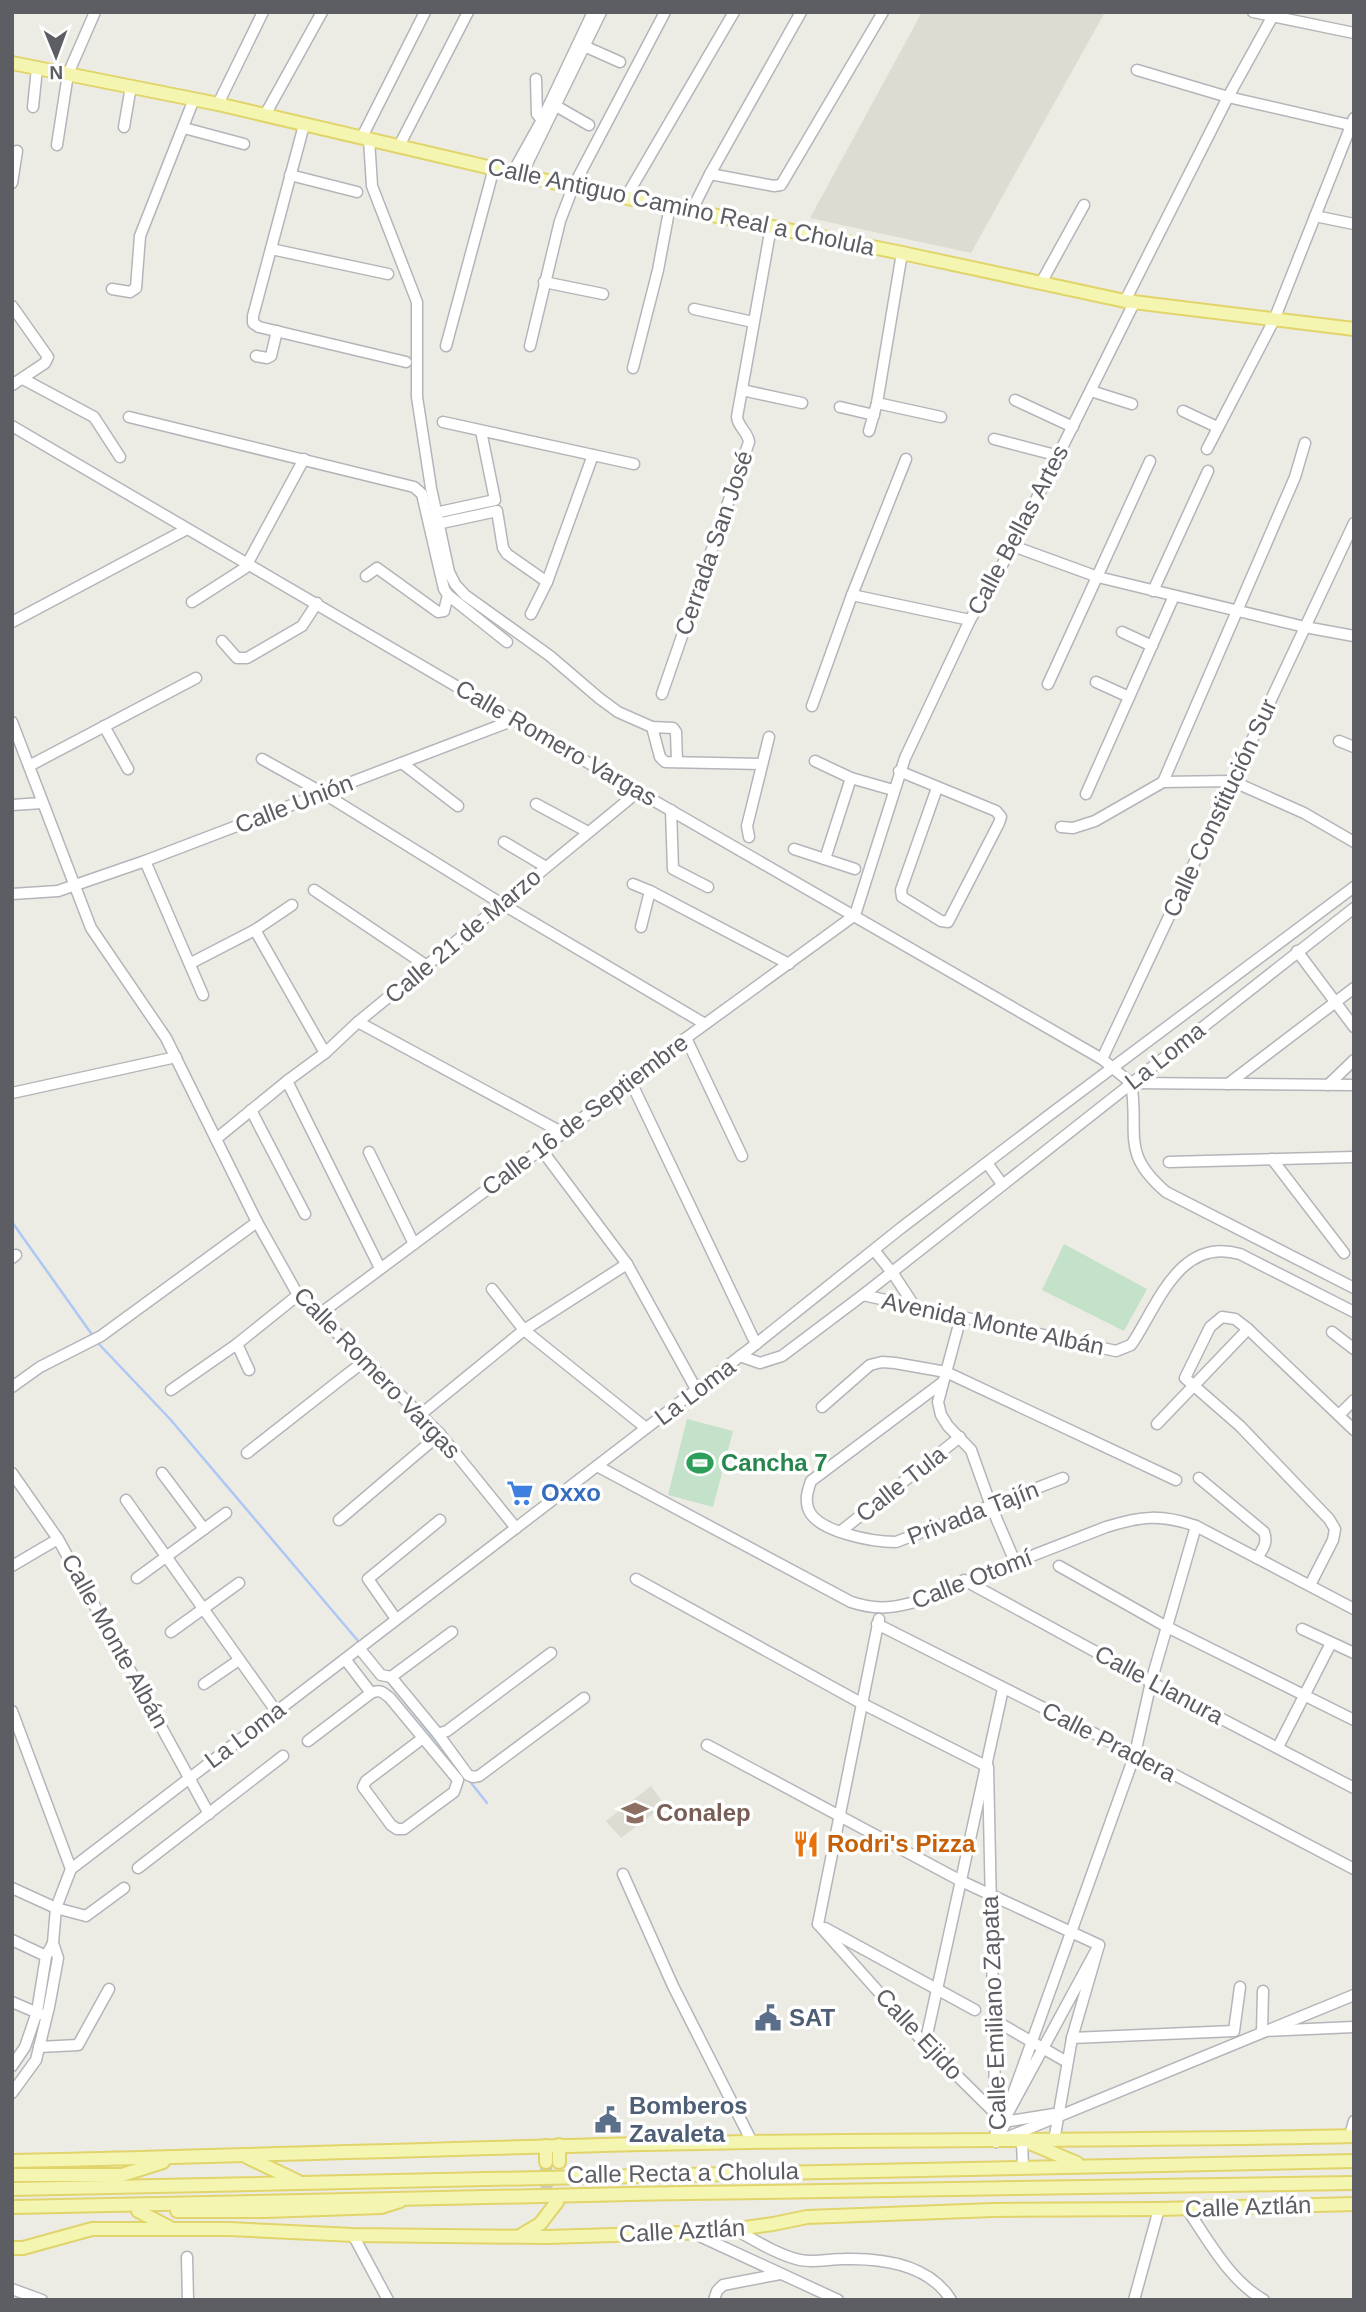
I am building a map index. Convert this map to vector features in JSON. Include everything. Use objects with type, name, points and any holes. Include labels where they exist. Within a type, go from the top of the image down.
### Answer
[{"type":"main road","name":"Calle Antiguo Camino Real a Cholula","points":[[12,63],[218,104],[573,187],[1129,302],[1354,329]]},
{"type":"main road","name":"Calle Recta a Cholula","points":[[12,2161],[752,2142],[1352,2136]]},
{"type":"main road","points":[[1022,2139],[1084,2166]]},
{"type":"main road","points":[[552,2146],[552,2162]]},
{"type":"main road","points":[[244,2156],[300,2183]]},
{"type":"main road","points":[[12,2175],[122,2175],[176,2158]]},
{"type":"main road","name":"Calle Recta a Cholula","points":[[12,2189],[1354,2161]]},
{"type":"main road","name":"Calle Recta a Cholula","points":[[12,2207],[416,2196],[1354,2183]]},
{"type":"main road","points":[[1291,2184],[1331,2205]]},
{"type":"main road","points":[[12,2214],[381,2207],[416,2196]]},
{"type":"main road","name":"Calle Aztlán","points":[[12,2248],[23,2248],[92,2229],[228,2229],[353,2235],[563,2236],[736,2230],[807,2217],[993,2210],[1187,2209],[1354,2204]]},
{"type":"main road","points":[[516,2236],[537,2227],[552,2205],[556,2229],[563,2236]]},
{"type":"main road","points":[[138,2211],[172,2229]]},
{"type":"main road","points":[[228,2229],[265,2211]]},
{"type":"street","points":[[57,145],[68,74],[95,12]]},
{"type":"street","points":[[218,104],[263,12]]},
{"type":"street","points":[[265,115],[322,12]]},
{"type":"street","points":[[425,12],[365,138],[372,186],[417,302],[417,397],[437,524],[449,572],[455,584],[465,594],[550,656],[618,712],[652,727],[675,729],[677,762]]},
{"type":"street","points":[[399,146],[468,12]]},
{"type":"street","points":[[545,122],[556,106],[593,12]]},
{"type":"street","points":[[518,173],[576,55],[584,46],[601,12]]},
{"type":"street","points":[[530,346],[560,221],[573,187],[665,12]]},
{"type":"street","points":[[692,210],[802,12]]},
{"type":"street","points":[[710,174],[781,186],[883,12]]},
{"type":"street","points":[[1252,12],[1354,33]]},
{"type":"street","points":[[626,197],[731,13]]},
{"type":"street","name":"Calle Bellas Artes","points":[[855,915],[905,758],[970,620],[1013,546],[1059,456],[1129,302],[1228,97],[1274,15]]},
{"type":"street","points":[[584,46],[620,62]]},
{"type":"street","points":[[33,107],[37,68]]},
{"type":"street","points":[[1137,70],[1228,97],[1353,123],[1274,320],[1207,449]]},
{"type":"street","points":[[536,79],[537,114],[545,122]]},
{"type":"street","points":[[124,127],[131,86]]},
{"type":"street","points":[[112,289],[134,291],[136,288],[140,236],[194,99]]},
{"type":"street","points":[[556,106],[589,125]]},
{"type":"street","points":[[304,125],[253,323],[406,362]]},
{"type":"street","points":[[184,128],[244,144]]},
{"type":"street","points":[[12,183],[17,151]]},
{"type":"street","points":[[446,346],[494,169]]},
{"type":"street","points":[[290,175],[357,192]]},
{"type":"street","points":[[1041,283],[1083,205]]},
{"type":"street","points":[[633,368],[658,270],[670,206]]},
{"type":"street","points":[[1315,216],[1354,224]]},
{"type":"street","name":"Cerrada San José","points":[[662,694],[749,442],[749,436],[737,421],[771,227]]},
{"type":"street","points":[[271,248],[388,274]]},
{"type":"street","points":[[869,431],[877,403],[902,253]]},
{"type":"street","points":[[544,282],[603,293]]},
{"type":"street","points":[[12,306],[48,357],[45,363],[12,385]]},
{"type":"street","points":[[694,309],[753,322]]},
{"type":"street","points":[[256,356],[271,356],[277,331]]},
{"type":"street","points":[[23,379],[94,417],[120,457]]},
{"type":"street","points":[[742,390],[802,403]]},
{"type":"street","points":[[1091,390],[1132,404]]},
{"type":"street","points":[[1014,400],[1073,427]]},
{"type":"street","points":[[877,403],[942,417]]},
{"type":"street","points":[[840,407],[874,415]]},
{"type":"street","points":[[1183,411],[1217,427]]},
{"type":"street","points":[[130,417],[414,487],[422,494],[444,589],[507,642]]},
{"type":"street","points":[[443,422],[634,464]]},
{"type":"street","name":"Calle Romero Vargas","points":[[12,426],[514,720],[1102,1059]]},
{"type":"street","points":[[435,513],[495,500],[481,431]]},
{"type":"street","points":[[994,439],[1059,456]]},
{"type":"street","points":[[1163,782],[1295,477],[1305,443]]},
{"type":"street","points":[[531,614],[547,582],[593,455]]},
{"type":"street","points":[[192,602],[239,573],[247,563],[304,459]]},
{"type":"street","points":[[812,706],[906,459]]},
{"type":"street","points":[[1048,684],[1150,461]]},
{"type":"street","points":[[1153,591],[1208,471]]},
{"type":"street","points":[[419,490],[431,488]]},
{"type":"street","points":[[437,524],[497,511],[503,548],[507,554],[547,582]]},
{"type":"street","name":"Calle Constitución Sur","points":[[1102,1059],[1354,523]]},
{"type":"street","points":[[12,622],[187,529]]},
{"type":"street","points":[[1013,546],[1098,577],[1305,627],[1354,636]]},
{"type":"street","points":[[366,576],[377,568],[438,612],[444,611],[447,594]]},
{"type":"street","points":[[852,595],[970,620]]},
{"type":"street","points":[[1086,794],[1174,596]]},
{"type":"street","points":[[222,641],[237,658],[247,658],[302,626],[317,603]]},
{"type":"street","points":[[1122,632],[1152,646]]},
{"type":"street","points":[[29,766],[195,678]]},
{"type":"street","points":[[1096,681],[1129,697]]},
{"type":"street","name":"Calle Unión","points":[[12,894],[49,892],[145,861],[514,720]]},
{"type":"street","name":"Calle Romero Vargas","points":[[12,722],[91,928],[166,1038],[257,1222],[298,1295],[440,1434],[516,1528]]},
{"type":"street","points":[[104,726],[128,769]]},
{"type":"street","points":[[652,727],[662,760],[762,764]]},
{"type":"street","points":[[749,837],[747,826],[769,737]]},
{"type":"street","points":[[1339,741],[1354,747]]},
{"type":"street","points":[[262,759],[323,793],[502,904],[705,1024]]},
{"type":"street","points":[[815,761],[851,778],[893,790]]},
{"type":"street","points":[[402,763],[458,806]]},
{"type":"street","points":[[899,771],[996,811],[1001,817],[948,922],[941,921],[902,897],[901,890],[937,788]]},
{"type":"street","points":[[825,859],[851,778]]},
{"type":"street","points":[[1061,827],[1073,828],[1096,821],[1163,782],[1232,781],[1304,813],[1354,842]]},
{"type":"street","name":"Calle 21 de Marzo","points":[[216,1139],[325,1053],[358,1022],[639,791]]},
{"type":"street","points":[[12,805],[42,803]]},
{"type":"street","points":[[536,804],[587,832]]},
{"type":"street","points":[[671,810],[673,869],[708,887]]},
{"type":"street","points":[[504,842],[546,867]]},
{"type":"street","points":[[794,849],[855,869]]},
{"type":"street","points":[[145,861],[203,995]]},
{"type":"street","points":[[633,884],[789,964]]},
{"type":"street","points":[[740,1356],[987,1163],[1354,887]]},
{"type":"street","points":[[314,890],[427,966]]},
{"type":"street","points":[[640,927],[650,891]]},
{"type":"street","points":[[191,963],[255,930],[292,905]]},
{"type":"street","name":"La Loma","points":[[71,1869],[740,1356],[760,1363],[782,1356],[863,1296],[1354,908]]},
{"type":"street","name":"Calle 16 de Septiembre","points":[[317,1316],[686,1038],[855,915]]},
{"type":"street","points":[[255,930],[325,1053]]},
{"type":"street","points":[[1297,951],[1354,1027]]},
{"type":"street","points":[[1228,1084],[1354,988]]},
{"type":"street","points":[[358,1022],[563,1133]]},
{"type":"street","points":[[686,1038],[742,1156]]},
{"type":"street","points":[[12,1093],[176,1058]]},
{"type":"street","points":[[1102,1059],[1131,1083],[1354,1085]]},
{"type":"street","points":[[1328,1085],[1354,1060]]},
{"type":"street","points":[[287,1081],[380,1268]]},
{"type":"street","points":[[631,1082],[756,1345]]},
{"type":"street","points":[[1131,1083],[1136,1154],[1149,1177],[1166,1192],[1354,1288]]},
{"type":"street","points":[[251,1110],[305,1214]]},
{"type":"street","points":[[541,1149],[627,1264],[696,1389]]},
{"type":"street","points":[[369,1152],[414,1244]]},
{"type":"street","points":[[1272,1159],[1344,1253]]},
{"type":"street","points":[[1169,1163],[1352,1159]]},
{"type":"street","points":[[987,1163],[1002,1184]]},
{"type":"street","points":[[12,1387],[40,1367],[101,1336],[257,1222]]},
{"type":"street","points":[[874,1250],[915,1307]]},
{"type":"street","name":"Avenida Monte Albán","points":[[863,1296],[1116,1351],[1131,1345],[1180,1267],[1193,1258],[1214,1251],[1228,1250],[1354,1312]]},
{"type":"street","points":[[421,1415],[524,1330],[627,1264]]},
{"type":"street","points":[[492,1289],[524,1330],[646,1429]]},
{"type":"street","points":[[171,1390],[237,1344],[298,1295]]},
{"type":"street","points":[[961,1317],[938,1402],[941,1415],[948,1426],[971,1450],[1015,1562]]},
{"type":"street","points":[[1310,1585],[1333,1540],[1335,1529],[1329,1519],[1240,1426],[1185,1378],[1210,1327],[1222,1317],[1231,1317],[1248,1329],[1354,1430]]},
{"type":"street","points":[[1157,1424],[1248,1329]]},
{"type":"street","points":[[1332,1332],[1354,1349]]},
{"type":"street","points":[[237,1344],[249,1370]]},
{"type":"street","points":[[822,1407],[870,1365],[895,1363],[944,1377],[1176,1480]]},
{"type":"street","points":[[247,1453],[357,1367],[366,1364]]},
{"type":"street","name":"Privada Tajín","points":[[944,1377],[811,1481],[806,1497],[808,1511],[822,1524],[877,1542],[896,1542],[1063,1478]]},
{"type":"street","points":[[1339,1415],[1354,1400]]},
{"type":"street","points":[[339,1520],[440,1434]]},
{"type":"street","name":"Calle Tula","points":[[841,1531],[961,1437]]},
{"type":"street","name":"Calle Otomí","points":[[597,1466],[851,1602],[883,1609],[911,1603],[964,1580],[1134,1518],[1175,1518],[1196,1526],[1354,1609]]},
{"type":"street","name":"Calle Monte Albán","points":[[12,1473],[58,1539],[209,1814]]},
{"type":"street","points":[[162,1473],[204,1529]]},
{"type":"street","points":[[1199,1478],[1264,1532],[1267,1539],[1257,1558]]},
{"type":"street","points":[[126,1500],[276,1711]]},
{"type":"street","points":[[137,1578],[226,1513]]},
{"type":"street","points":[[396,1619],[368,1579],[440,1520]]},
{"type":"street","points":[[996,2141],[1001,2120],[1032,2042],[1135,1754],[1151,1682],[1196,1526]]},
{"type":"street","points":[[12,1566],[58,1539]]},
{"type":"street","points":[[1059,1566],[1167,1627],[1354,1720]]},
{"type":"street","points":[[636,1579],[861,1703],[988,1768]]},
{"type":"street","name":"Calle Llanura","points":[[964,1580],[1354,1788]]},
{"type":"street","points":[[171,1632],[239,1583]]},
{"type":"street","points":[[883,1609],[877,1624],[818,1924],[975,2010]]},
{"type":"street","name":"Calle Pradera","points":[[877,1624],[1135,1754],[1354,1869]]},
{"type":"street","points":[[1301,1629],[1354,1653]]},
{"type":"street","points":[[359,1648],[381,1675],[391,1676],[452,1632]]},
{"type":"street","points":[[1278,1746],[1331,1643]]},
{"type":"street","points":[[438,1734],[447,1731],[551,1653]]},
{"type":"street","points":[[204,1684],[239,1660]]},
{"type":"street","points":[[345,1660],[371,1693]]},
{"type":"street","points":[[391,1676],[468,1775],[473,1777],[479,1776],[584,1698]]},
{"type":"street","points":[[925,2044],[988,1768],[1003,1689]]},
{"type":"street","points":[[308,1741],[371,1693],[382,1691],[390,1698],[458,1780],[454,1792],[404,1829],[391,1825],[363,1787],[366,1781],[423,1738]]},
{"type":"street","points":[[12,2066],[42,2014],[58,1958],[53,1943],[56,1908],[71,1869],[13,1716]]},
{"type":"street","points":[[707,1745],[961,1881],[1099,1945]]},
{"type":"street","points":[[138,1868],[283,1756]]},
{"type":"street","name":"Calle Emiliano Zapata","points":[[988,1768],[993,2020],[1001,2120]]},
{"type":"street","points":[[623,1874],[673,1986],[752,2142]]},
{"type":"street","points":[[12,1888],[56,1908],[86,1916],[124,1888]]},
{"type":"street","name":"Calle Ejido","points":[[818,1924],[925,2044],[1022,2139]]},
{"type":"street","points":[[12,1940],[46,1956]]},
{"type":"street","points":[[12,2093],[36,2060],[46,1956],[53,1943]]},
{"type":"street","points":[[1054,2141],[1072,2038],[1099,1945]]},
{"type":"street","points":[[1001,2120],[1099,1945]]},
{"type":"street","points":[[1072,2038],[1234,2031],[1240,1987]]},
{"type":"street","points":[[39,2047],[78,2045],[109,1989]]},
{"type":"street","points":[[1263,1991],[1265,2031],[1354,2027]]},
{"type":"street","name":"Calle Emiliano Zapata","points":[[1022,2139],[1057,2115],[1354,1995]]},
{"type":"street","points":[[12,2001],[42,2014]]},
{"type":"street","points":[[993,2020],[1067,2062]]},
{"type":"street","points":[[1001,2120],[1057,2115]]},
{"type":"street","points":[[1352,2136],[1354,2121]]},
{"type":"street","points":[[1022,2139],[1023,2167]]},
{"type":"street","points":[[1134,2300],[1159,2209]]},
{"type":"street","points":[[1187,2209],[1225,2263],[1252,2293],[1264,2300]]},
{"type":"street","points":[[736,2230],[763,2245],[799,2259],[873,2259],[897,2263],[933,2280],[943,2287],[951,2300]]},
{"type":"street","points":[[692,2233],[838,2300]]},
{"type":"street","points":[[353,2235],[388,2300]]},
{"type":"street","points":[[187,2257],[188,2300]]},
{"type":"street","points":[[714,2298],[723,2285],[786,2276],[799,2259]]},
{"type":"street","points":[[12,2289],[42,2300]]},
{"type":"shaded area","points":[[922,12],[1105,12],[971,253],[810,218]]},
{"type":"shaded area","name":"Conalep","points":[[651,1786],[665,1805],[621,1838],[606,1821]]},
{"type":"green space","points":[[1064,1244],[1147,1289],[1124,1331],[1042,1290]]},
{"type":"green space","name":"Cancha 7","points":[[687,1419],[733,1431],[713,1507],[668,1495]]},
{"type":"waterway","points":[[12,1222],[93,1336]]},
{"type":"waterway","points":[[97,1342],[170,1419],[359,1642]]},
{"type":"waterway","points":[[386,1679],[441,1747]]},
{"type":"waterway","points":[[468,1779],[487,1803]]},
{"type":"tunnel","points":[[546,2162],[547,2202]]},
{"type":"tunnel","points":[[557,2202],[559,2162]]},
{"type":"place","name":"Cancha 7","points":[[700,1463]]},
{"type":"place","name":"Oxxo","points":[[520,1493]]},
{"type":"place","name":"Conalep","points":[[635,1813]]},
{"type":"place","name":"Rodri's Pizza","points":[[806,1844]]},
{"type":"place","name":"SAT","points":[[768,2018]]},
{"type":"place","name":"Bomberos Zavaleta","points":[[608,2120]]}]
